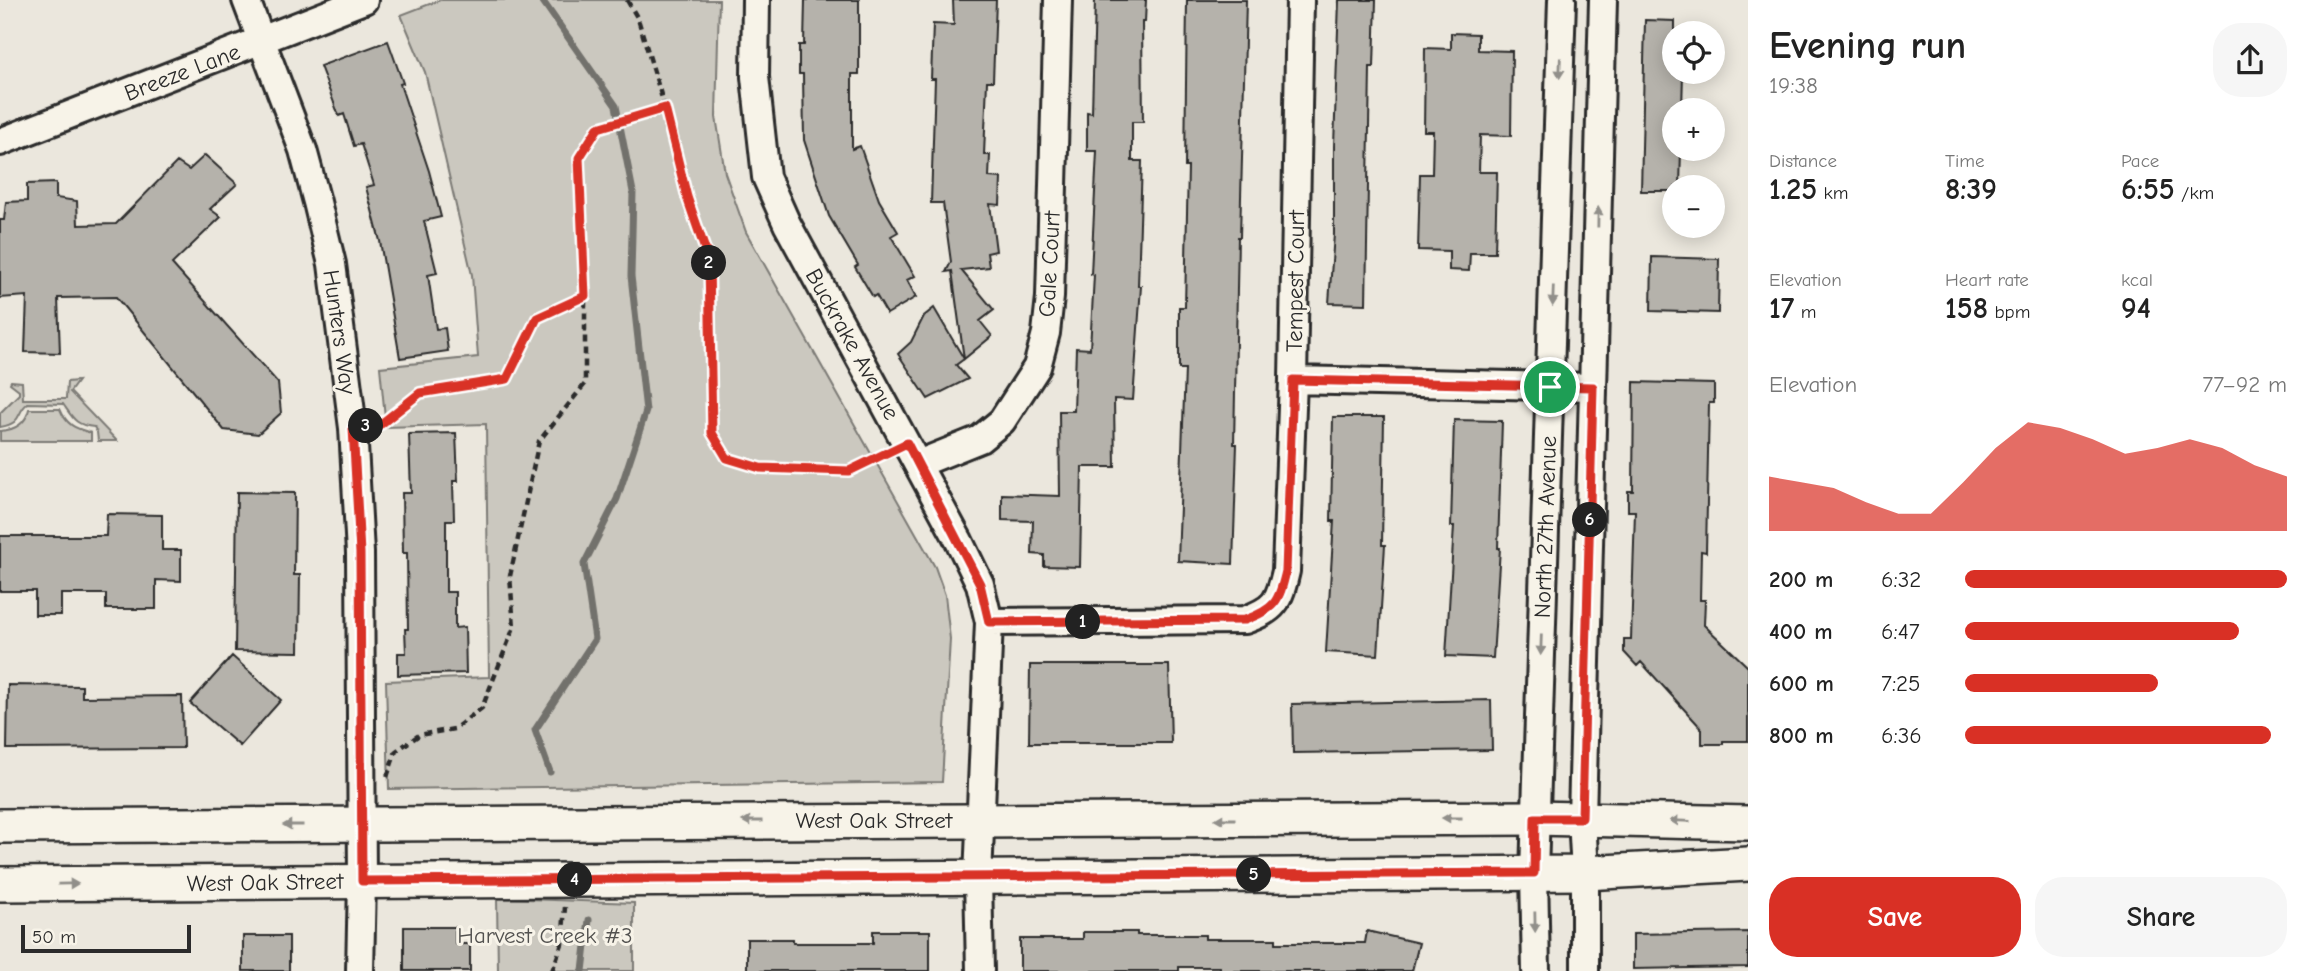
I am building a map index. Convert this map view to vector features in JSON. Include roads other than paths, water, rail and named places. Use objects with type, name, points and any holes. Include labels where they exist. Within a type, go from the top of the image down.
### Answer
[{"type":"main road","name":"West Oak Street","points":[[0,827],[1535,818],[1748,823]]},
{"type":"main road","name":"West Oak Street","points":[[0,884],[1585,873],[1748,864]]},
{"type":"street","name":"Hunters Way","points":[[246,0],[303,150],[317,202],[332,264],[353,428],[360,553],[360,971]]},
{"type":"street","name":"Breeze Lane","points":[[0,142],[364,0]]},
{"type":"street","name":"Buckrake Avenue","points":[[756,0],[755,77],[766,177],[787,224],[913,454],[980,584],[989,622],[978,877],[980,971]]},
{"type":"street","name":"Gale Court","points":[[913,454],[980,439],[1002,421],[1037,367],[1050,297],[1058,0]]},
{"type":"street","name":"Tempest Court","points":[[989,622],[1245,620],[1268,611],[1282,591],[1286,571],[1293,380],[1300,0]]},
{"type":"street","name":"North 27th Avenue","points":[[1536,971],[1535,818],[1562,0]]},
{"type":"street","name":"North 27th Avenue","points":[[1585,971],[1582,818],[1603,0]]},
{"type":"street","points":[[1293,380],[1593,387]]},
{"type":"waterway","points":[[542,0],[616,106],[633,192],[631,276],[646,411],[617,499],[584,564],[595,639],[535,730],[550,772]]},
{"type":"waterway","points":[[583,971],[589,920]]},
{"type":"park label","name":"Harvest Creek #3","points":[[545,935]]}]
